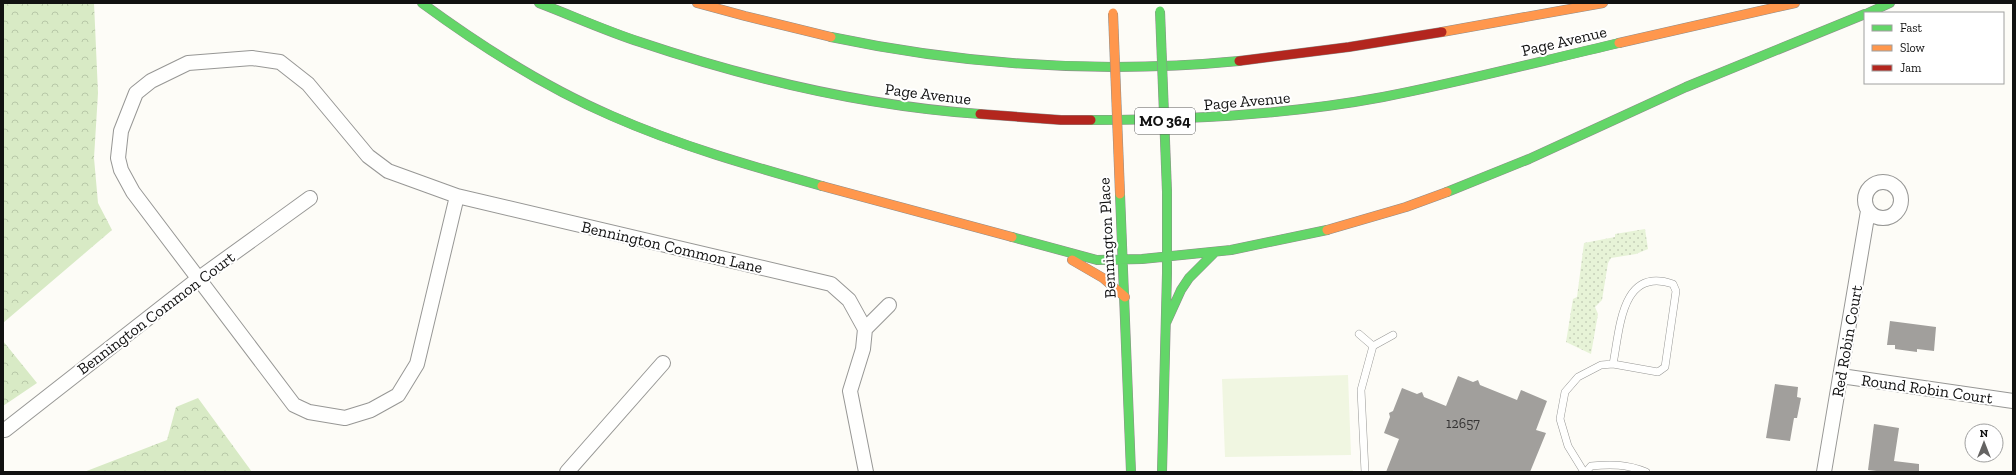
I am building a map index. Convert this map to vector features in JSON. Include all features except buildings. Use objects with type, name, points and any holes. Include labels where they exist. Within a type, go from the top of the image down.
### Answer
[{"type":"main road","points":[[422,3],[447,22],[510,63],[586,104],[639,127],[715,155],[834,190],[1097,260],[1167,258],[1214,252],[1268,243],[1334,228],[1393,211],[1449,192],[1697,82],[1810,39],[1864,14]]},
{"type":"main road","name":"Page Avenue","points":[[540,3],[610,32],[666,52],[775,82],[842,97],[961,114],[1078,122],[1197,120],[1324,108],[1390,95],[1795,3]]},
{"type":"main road","name":"Page Avenue","points":[[697,3],[796,30],[913,52],[1030,64],[1088,67],[1162,66],[1268,59],[1386,42],[1600,3]]},
{"type":"main road","name":"Bennington Place","points":[[1113,3],[1131,472]]},
{"type":"main road","points":[[1870,12],[1890,3]]},
{"type":"main road","points":[[1160,7],[1167,192],[1166,323],[1162,472]]},
{"type":"main road","points":[[1050,248],[1103,278],[1125,297]]},
{"type":"main road","points":[[1166,323],[1181,290],[1189,278],[1214,252]]},
{"type":"street","name":"Bennington Common Lane","points":[[457,196],[417,364],[398,395],[371,410],[345,418],[309,412],[294,405],[133,192],[118,158],[122,131],[129,108],[136,93],[151,81],[188,63],[252,58],[280,62],[308,84],[368,156],[388,171],[457,196],[832,284],[849,300],[865,329]]},
{"type":"street","name":"Bennington Common Court","points":[[5,430],[198,279],[310,198]]},
{"type":"street","name":"Red Robin Court","points":[[1824,472],[1868,211]]},
{"type":"street","points":[[866,472],[850,391],[863,349],[865,329],[889,305]]},
{"type":"street","points":[[566,472],[663,363]]},
{"type":"street","name":"Round Robin Court","points":[[1841,376],[2013,401]]},
{"type":"lane","points":[[1613,364],[1625,304],[1634,288],[1651,280],[1664,280],[1673,284],[1676,291],[1665,367],[1658,372],[1613,364],[1601,365],[1578,377],[1565,392],[1560,419],[1568,446],[1585,472],[1591,466],[1611,464],[1633,467],[1646,472]]},
{"type":"lane","points":[[1358,334],[1373,346]]},
{"type":"lane","points":[[1365,472],[1361,390],[1373,346],[1393,335]]},
{"type":"green space","points":[[3,3],[94,3],[98,93],[94,158],[98,203],[112,230],[3,323]]},
{"type":"green space","points":[[1645,229],[1648,249],[1636,254],[1611,258],[1608,263],[1602,300],[1595,307],[1598,314],[1591,354],[1566,342],[1573,299],[1577,297],[1584,243],[1615,237],[1615,234]]},
{"type":"green space","points":[[3,341],[37,383],[3,406]]},
{"type":"green space","points":[[1348,375],[1351,455],[1225,457],[1222,379]]},
{"type":"green space","points":[[198,398],[252,472],[84,472],[167,440],[176,407]]},
{"type":"green space","points":[[1353,470],[1353,472],[1224,472],[1224,471]]},
{"type":"traffic: fast","points":[[422,3],[467,35],[514,65],[587,105],[638,127],[690,146],[822,186]]},
{"type":"traffic: fast","points":[[539,3],[640,42],[723,68],[766,79],[808,89],[894,105],[980,114]]},
{"type":"traffic: fast","points":[[1870,12],[1890,3]]},
{"type":"traffic: fast","points":[[1160,11],[1167,192]]},
{"type":"traffic: fast","points":[[1447,192],[1529,159],[1686,87],[1864,14]]},
{"type":"traffic: fast","points":[[831,37],[881,47],[932,54],[1034,64],[1085,67],[1137,67],[1239,61]]},
{"type":"traffic: fast","points":[[1091,120],[1164,119],[1238,115],[1347,103],[1442,85],[1619,43]]},
{"type":"traffic: fast","points":[[1162,472],[1167,273],[1167,192]]},
{"type":"traffic: fast","points":[[1120,194],[1131,472]]},
{"type":"traffic: fast","points":[[1012,237],[1097,260],[1142,259],[1231,250],[1327,230]]},
{"type":"traffic: fast","points":[[1166,323],[1181,290],[1189,278],[1215,252]]},
{"type":"traffic: slow","points":[[697,3],[831,37]]},
{"type":"traffic: slow","points":[[1442,32],[1603,3]]},
{"type":"traffic: slow","points":[[1619,43],[1795,3]]},
{"type":"traffic: slow","points":[[1113,13],[1120,194]]},
{"type":"traffic: slow","points":[[822,186],[1012,237]]},
{"type":"traffic: slow","points":[[1327,230],[1406,207],[1447,192]]},
{"type":"traffic: slow","points":[[1072,260],[1103,278],[1125,297]]},
{"type":"traffic: jam","points":[[1239,61],[1349,47],[1442,32]]},
{"type":"traffic: jam","points":[[980,114],[1061,120],[1091,120]]}]
